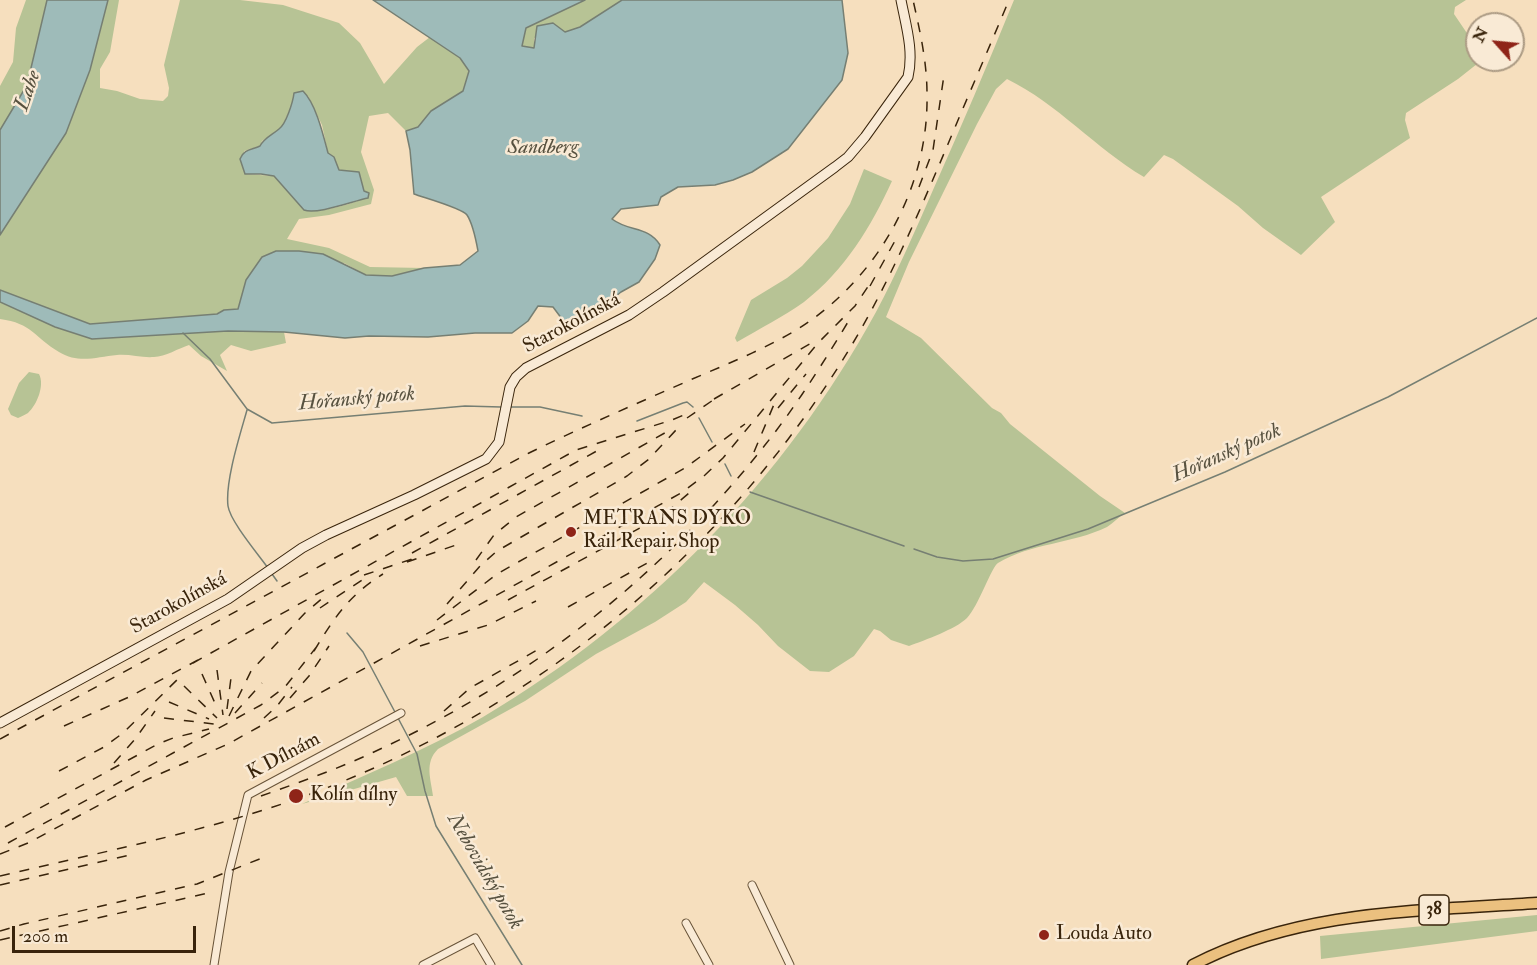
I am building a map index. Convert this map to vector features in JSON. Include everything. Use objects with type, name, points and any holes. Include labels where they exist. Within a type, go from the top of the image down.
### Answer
[{"type":"main road","name":"38","points":[[1193,965],[1252,940],[1310,924],[1375,915],[1537,903]]},
{"type":"street","name":"Starokolínská","points":[[0,723],[228,599],[302,548],[486,459],[499,442],[508,397],[516,377],[526,369],[629,315],[848,157],[866,137],[908,76],[911,64],[910,52],[901,0]]},
{"type":"street","name":"K Dílnám","points":[[214,965],[229,872],[246,797],[401,713]]},
{"type":"street","points":[[752,885],[790,965]]},
{"type":"street","points":[[686,923],[709,965]]},
{"type":"street","points":[[423,965],[475,938],[491,965]]},
{"type":"green space","points":[[26,0],[47,0],[27,85],[0,130],[0,86],[13,62],[16,28]]},
{"type":"green space","points":[[108,0],[119,0],[110,52],[100,69],[100,88],[140,99],[163,101],[168,96],[169,88],[164,65],[180,0],[240,0],[283,5],[339,23],[360,43],[384,84],[417,47],[430,37],[460,58],[469,72],[463,91],[431,111],[418,127],[406,131],[388,113],[369,116],[361,152],[374,190],[371,204],[329,215],[299,219],[287,239],[329,248],[370,267],[424,268],[392,276],[366,275],[344,263],[238,309],[224,310],[217,314],[90,324],[0,290],[0,235],[66,133],[90,70]],"holes":[[[308,96],[322,125],[328,153],[334,157],[339,170],[359,172],[364,191],[360,200],[324,210],[305,210],[274,176],[245,174],[244,151],[260,146],[262,141],[282,127],[293,102]]]},
{"type":"green space","points":[[585,0],[622,0],[580,27],[534,38],[534,48],[521,46],[526,28]]},
{"type":"green space","points":[[1014,0],[1466,0],[1455,7],[1454,14],[1465,30],[1465,72],[1467,72],[1406,113],[1405,120],[1410,138],[1321,197],[1335,222],[1301,255],[1173,159],[1164,155],[1144,177],[1026,89],[1007,79],[996,89],[909,262],[886,317],[921,338],[1010,424],[1100,496],[1125,513],[1107,527],[1094,533],[1011,556],[995,566],[971,613],[956,626],[909,646],[891,640],[874,629],[854,656],[829,672],[810,671],[778,646],[735,605],[704,582],[686,602],[655,622],[596,654],[525,701],[438,749],[430,766],[433,796],[407,796],[396,777],[302,804],[461,729],[543,679],[601,636],[707,541],[755,488],[799,432],[840,373],[899,267]]},
{"type":"green space","points":[[864,169],[892,181],[866,231],[844,262],[819,290],[804,302],[737,342],[735,338],[751,300],[802,266],[828,238],[850,204]]},
{"type":"green space","points":[[0,302],[55,327],[92,339],[228,331],[284,332],[286,343],[251,351],[231,345],[220,355],[227,371],[201,356],[189,345],[158,357],[122,355],[88,359],[74,358],[59,352],[19,324],[0,319]]},
{"type":"green space","points":[[29,372],[39,374],[41,389],[28,413],[18,418],[11,415],[8,409],[19,383]]},
{"type":"green space","points":[[1537,915],[1537,931],[1321,959],[1320,936]]},
{"type":"water","name":"Labe","points":[[47,0],[108,0],[90,70],[66,133],[0,235],[0,130],[27,85]]},
{"type":"water","name":"Sandberg","points":[[373,0],[585,0],[526,28],[522,46],[534,48],[537,26],[553,23],[565,32],[580,27],[622,0],[842,0],[848,53],[842,80],[788,149],[752,172],[733,180],[715,185],[678,187],[661,197],[658,205],[621,209],[612,219],[655,239],[660,245],[655,259],[639,282],[621,292],[600,309],[569,324],[553,307],[538,306],[528,321],[512,333],[345,338],[284,332],[228,331],[92,339],[55,327],[0,302],[0,290],[90,324],[217,314],[224,310],[238,309],[246,280],[262,257],[276,251],[323,254],[366,275],[392,276],[424,268],[460,265],[478,251],[473,227],[464,212],[414,194],[406,131],[418,127],[431,111],[463,91],[469,71],[460,58]]},
{"type":"water","points":[[303,91],[315,111],[328,153],[334,157],[339,170],[359,172],[364,191],[369,193],[368,198],[317,211],[304,210],[274,176],[245,174],[240,159],[244,153],[260,146],[282,126],[294,93]]},
{"type":"waterway","name":"Hořanský potok","points":[[914,549],[937,557],[963,561],[993,559],[1088,529],[1225,472],[1388,397],[1537,318]]},
{"type":"waterway","name":"Hořanský potok","points":[[183,333],[210,359],[247,409],[272,423],[465,406],[501,407]]},
{"type":"waterway","name":"Hořanský potok","points":[[637,421],[683,403],[687,402],[693,407]]},
{"type":"waterway","name":"Hořanský potok","points":[[511,407],[540,407],[582,416]]},
{"type":"waterway","name":"Nebovidský potok","points":[[247,410],[231,471],[228,506],[239,529],[268,568]]},
{"type":"waterway","name":"Hořanský potok","points":[[699,418],[712,442]]},
{"type":"waterway","name":"Hořanský potok","points":[[725,464],[731,476]]},
{"type":"waterway","name":"Hořanský potok","points":[[750,492],[904,546]]},
{"type":"waterway","name":"Nebovidský potok","points":[[272,574],[277,581]]},
{"type":"waterway","name":"Nebovidský potok","points":[[347,633],[363,652],[396,714]]},
{"type":"waterway","name":"Nebovidský potok","points":[[398,718],[417,754],[436,826],[522,965]]},
{"type":"railway","points":[[0,739],[529,453],[755,352],[793,332],[822,312],[849,288],[872,260],[891,231],[907,199],[918,165],[925,130],[927,82],[923,47],[913,0]]},
{"type":"railway","points":[[0,876],[199,829],[316,792],[400,756],[480,713],[556,664],[628,608],[695,546],[756,480],[811,408],[860,331],[917,215],[1009,0]]},
{"type":"railway","points":[[919,187],[933,150],[944,75]]},
{"type":"railway","points":[[870,286],[896,239]]},
{"type":"railway","points":[[0,854],[28,843],[146,780],[228,744],[681,493],[723,458],[818,343],[855,306],[873,279]]},
{"type":"railway","points":[[261,796],[347,764],[432,723],[486,692],[538,658],[588,621],[636,581],[725,493],[788,414],[851,317]]},
{"type":"railway","points":[[714,399],[815,341]]},
{"type":"railway","points":[[778,408],[806,374]]},
{"type":"railway","points":[[687,418],[719,396]]},
{"type":"railway","points":[[754,452],[775,402]]},
{"type":"railway","points":[[193,663],[576,450],[691,412]]},
{"type":"railway","points":[[437,620],[497,574],[685,468],[745,424]]},
{"type":"railway","points":[[476,560],[494,535],[516,517],[670,430]]},
{"type":"railway","points":[[447,604],[481,565],[497,551],[627,476],[649,459],[676,430]]},
{"type":"railway","points":[[412,553],[604,447]]},
{"type":"railway","points":[[508,600],[662,516],[689,493]]},
{"type":"railway","points":[[407,562],[459,544]]},
{"type":"railway","points":[[364,575],[415,558]]},
{"type":"railway","points":[[568,607],[649,562]]},
{"type":"railway","points":[[314,651],[343,608],[361,590],[383,574]]},
{"type":"railway","points":[[320,608],[362,580]]},
{"type":"railway","points":[[229,716],[251,671],[305,613],[325,596]]},
{"type":"railway","points":[[420,646],[488,625],[536,601]]},
{"type":"railway","points":[[8,843],[261,705],[285,687],[318,645]]},
{"type":"railway","points":[[290,698],[309,676],[329,646]]},
{"type":"railway","points":[[444,711],[470,688],[539,649]]},
{"type":"railway","points":[[64,726],[129,697],[198,660]]},
{"type":"railway","points":[[217,670],[223,715]]},
{"type":"railway","points":[[227,709],[232,670]]},
{"type":"railway","points":[[202,674],[218,710]]},
{"type":"railway","points":[[59,771],[104,747],[123,733],[181,676]]},
{"type":"railway","points":[[235,713],[262,683]]},
{"type":"railway","points":[[184,686],[217,718]]},
{"type":"railway","points":[[264,718],[292,687]]},
{"type":"railway","points":[[169,702],[209,719]]},
{"type":"railway","points":[[114,763],[155,711]]},
{"type":"railway","points":[[164,718],[214,724]]},
{"type":"railway","points":[[5,827],[158,744],[209,729]]},
{"type":"railway","points":[[0,885],[134,854]]},
{"type":"railway","points":[[0,931],[197,884],[262,858]]},
{"type":"railway","points":[[0,940],[213,892]]},
{"type":"place","name":"METRANS DYKO Rail Repair Shop","points":[[571,532]]},
{"type":"place","name":"Kolín dílny","points":[[296,796]]},
{"type":"place","name":"Louda Auto","points":[[1044,935]]}]
